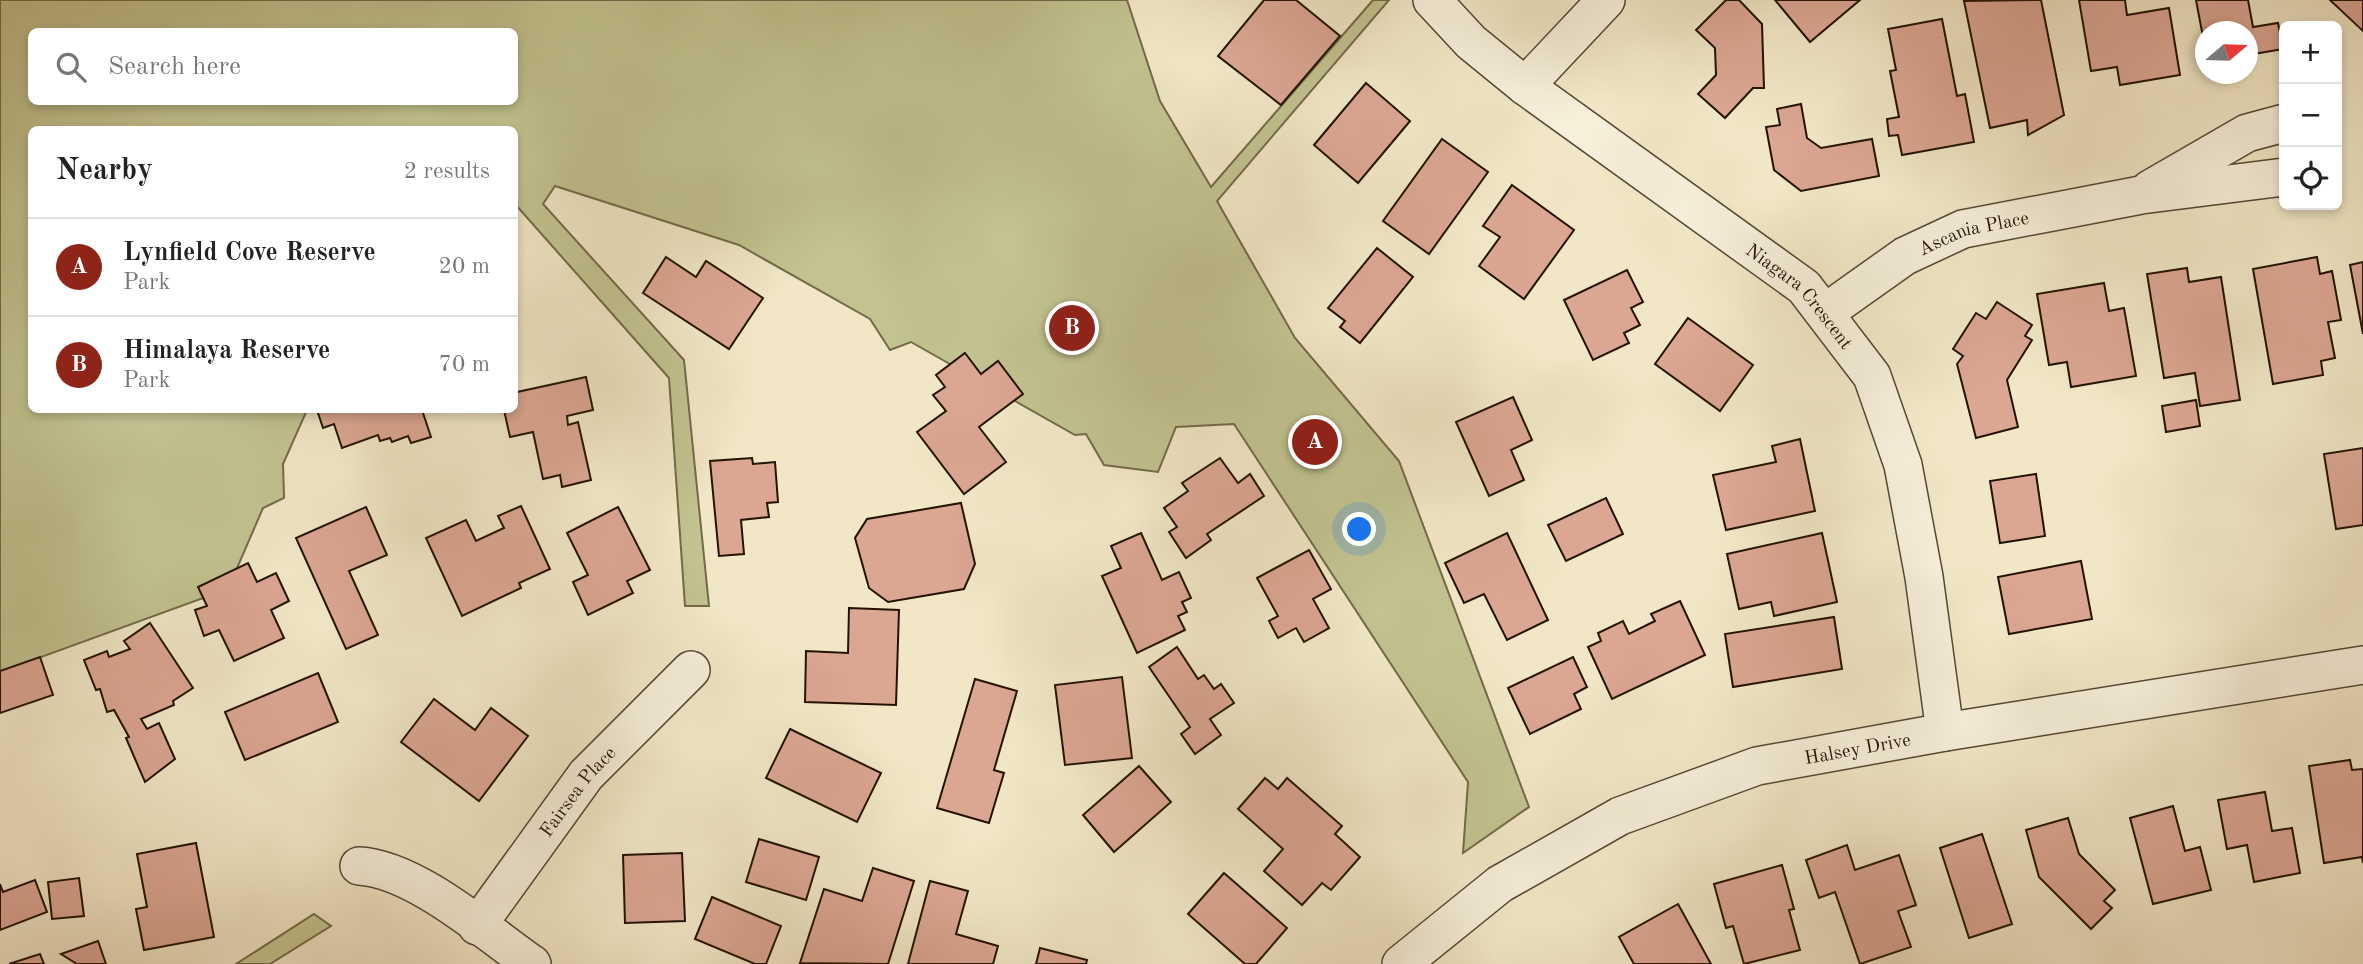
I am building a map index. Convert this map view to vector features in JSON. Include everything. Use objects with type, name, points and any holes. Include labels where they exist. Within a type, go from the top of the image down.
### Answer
[{"type":"street","name":"Niagara Crescent","points":[[1432,0],[1471,42],[1525,86],[1804,287],[1826,312],[1872,376],[1903,465],[1924,577],[1945,732]]},
{"type":"street","points":[[1525,86],[1606,0]]},
{"type":"street","name":"Ascania Place","points":[[2141,195],[2236,139],[2279,124]]},
{"type":"street","name":"Ascania Place","points":[[1826,312],[1905,256],[1963,229],[2141,195],[2279,178]]},
{"type":"street","name":"Halsey Drive","points":[[1401,964],[1500,884],[1620,816],[1757,766],[1945,732],[2363,665]]},
{"type":"street","name":"Fairsea Place","points":[[477,926],[586,775],[691,670]]},
{"type":"street","points":[[359,866],[395,872],[532,964]]},
{"type":"green space","points":[[0,0],[1127,0],[1160,101],[1211,187],[1373,0],[1389,0],[1217,201],[1295,338],[1399,461],[1529,807],[1463,853],[1468,782],[1234,424],[1176,427],[1158,472],[1104,465],[1086,434],[1075,435],[911,342],[890,350],[870,319],[739,245],[555,186],[543,204],[684,360],[709,606],[685,606],[669,378],[518,207],[518,126],[28,126],[28,413],[306,413],[283,464],[284,498],[263,508],[228,589],[0,672]]},
{"type":"green space","points":[[314,914],[331,926],[270,964],[236,964]]},
{"type":"building","points":[[1264,0],[1296,0],[1340,36],[1281,105],[1218,56]]},
{"type":"building","points":[[1726,0],[1739,0],[1762,24],[1764,88],[1753,88],[1725,118],[1698,94],[1716,75],[1715,48],[1696,30]]},
{"type":"building","points":[[1775,0],[1860,0],[1810,42]]},
{"type":"building","points":[[2041,0],[2064,115],[2028,135],[2027,120],[1990,128],[1964,1]]},
{"type":"building","points":[[2079,0],[2125,0],[2127,15],[2169,8],[2180,75],[2120,85],[2117,67],[2091,71]]},
{"type":"building","points":[[2196,0],[2248,0],[2252,21],[2200,21]]},
{"type":"building","points":[[2330,0],[2363,0],[2363,31]]},
{"type":"building","points":[[1942,19],[1957,96],[1965,94],[1974,142],[1902,155],[1898,135],[1889,136],[1887,119],[1899,117],[1890,71],[1896,70],[1888,29]]},
{"type":"building","points":[[2278,23],[2279,50],[2258,53],[2258,26]]},
{"type":"building","points":[[1366,83],[1410,121],[1358,183],[1314,145]]},
{"type":"building","points":[[1801,104],[1807,138],[1821,148],[1872,139],[1879,176],[1801,191],[1774,170],[1766,127],[1780,125],[1777,109]]},
{"type":"building","points":[[1442,139],[1488,172],[1429,254],[1383,221]]},
{"type":"building","points":[[1512,185],[1574,230],[1524,299],[1479,266],[1500,237],[1483,226]]},
{"type":"building","points":[[1377,248],[1413,277],[1360,343],[1340,327],[1345,321],[1328,308]]},
{"type":"building","points":[[666,257],[696,277],[706,261],[763,298],[729,349],[643,293]]},
{"type":"building","points":[[2317,257],[2320,274],[2332,271],[2341,320],[2328,322],[2335,358],[2321,361],[2323,375],[2273,384],[2253,269]]},
{"type":"building","points":[[2363,262],[2363,334],[2350,265]]},
{"type":"building","points":[[2187,268],[2189,282],[2221,277],[2240,400],[2200,406],[2195,373],[2164,378],[2147,274]]},
{"type":"building","points":[[1627,270],[1643,302],[1631,308],[1640,325],[1624,333],[1629,343],[1593,360],[1564,300]]},
{"type":"building","points":[[2104,283],[2109,311],[2124,308],[2136,376],[2071,387],[2067,362],[2049,365],[2037,294]]},
{"type":"building","points":[[1997,302],[2032,325],[2025,336],[2032,340],[2007,380],[2018,427],[1976,438],[1957,364],[1963,356],[1953,349],[1976,313],[1986,319]]},
{"type":"building","points":[[1688,318],[1753,365],[1720,411],[1655,364]]},
{"type":"building","points":[[965,353],[981,374],[998,361],[1023,394],[979,427],[1006,462],[964,494],[917,432],[946,411],[933,395],[945,387],[936,375]]},
{"type":"building","points":[[586,377],[593,410],[567,416],[568,425],[578,422],[591,480],[562,487],[560,475],[543,479],[533,432],[510,437],[505,413],[518,413],[518,392]]},
{"type":"building","points":[[1513,397],[1532,440],[1511,450],[1524,480],[1489,496],[1456,422]]},
{"type":"building","points":[[2196,400],[2200,426],[2166,432],[2162,406]]},
{"type":"building","points":[[318,413],[423,413],[431,437],[411,443],[408,436],[392,442],[390,438],[380,441],[378,435],[342,448],[334,424],[323,428]]},
{"type":"building","points":[[1800,439],[1815,511],[1726,530],[1713,475],[1776,462],[1772,446]]},
{"type":"building","points":[[2363,448],[2363,525],[2336,529],[2324,454]]},
{"type":"building","points":[[752,458],[753,464],[775,462],[778,502],[767,503],[769,517],[741,520],[744,554],[719,556],[710,461]]},
{"type":"building","points":[[1220,458],[1238,483],[1250,474],[1264,496],[1207,534],[1211,540],[1186,558],[1169,532],[1177,527],[1164,508],[1188,491],[1182,483]]},
{"type":"building","points":[[2036,474],[2045,536],[2000,543],[1990,481]]},
{"type":"building","points":[[1606,498],[1623,534],[1566,561],[1548,525]]},
{"type":"building","points":[[961,503],[975,564],[964,589],[888,602],[869,588],[855,538],[867,519]]},
{"type":"building","points":[[521,506],[550,569],[519,583],[521,588],[462,616],[426,538],[466,520],[476,541],[504,528],[498,516]]},
{"type":"building","points":[[366,507],[387,555],[349,571],[378,635],[346,649],[296,538]]},
{"type":"building","points":[[618,507],[650,570],[627,581],[633,593],[588,615],[573,582],[588,575],[567,533]]},
{"type":"building","points":[[1141,533],[1162,580],[1179,572],[1191,598],[1182,602],[1187,612],[1178,616],[1185,630],[1137,653],[1102,576],[1121,568],[1111,546]]},
{"type":"building","points":[[1507,533],[1548,620],[1507,640],[1484,594],[1464,603],[1445,563]]},
{"type":"building","points":[[1822,533],[1837,602],[1774,616],[1771,602],[1739,609],[1727,554]]},
{"type":"building","points":[[1309,550],[1331,589],[1313,599],[1329,628],[1304,642],[1296,628],[1278,638],[1269,621],[1278,616],[1257,578]]},
{"type":"building","points":[[2081,561],[2092,619],[2009,634],[1998,577]]},
{"type":"building","points":[[248,563],[257,582],[276,573],[289,601],[271,610],[284,638],[234,661],[219,630],[204,636],[195,610],[207,606],[198,587]]},
{"type":"building","points":[[1680,601],[1705,655],[1612,699],[1588,647],[1601,641],[1598,633],[1623,621],[1629,634],[1655,621],[1651,614]]},
{"type":"building","points":[[849,608],[899,610],[896,705],[805,702],[806,651],[848,653]]},
{"type":"building","points":[[1834,617],[1842,669],[1733,687],[1725,634]]},
{"type":"building","points":[[150,623],[193,688],[173,701],[174,705],[141,719],[147,729],[159,723],[175,759],[145,782],[126,738],[129,737],[114,710],[107,712],[100,689],[96,690],[84,660],[107,651],[109,657],[130,649],[124,641]]},
{"type":"building","points":[[1177,647],[1198,679],[1204,675],[1214,689],[1221,684],[1234,703],[1210,719],[1221,735],[1195,754],[1181,734],[1190,727],[1149,667]]},
{"type":"building","points":[[40,657],[53,695],[0,713],[0,671]]},
{"type":"building","points":[[1573,657],[1587,687],[1574,694],[1581,709],[1530,734],[1508,688]]},
{"type":"building","points":[[318,673],[338,722],[245,760],[225,712]]},
{"type":"building","points":[[1122,677],[1132,758],[1065,765],[1055,685]]},
{"type":"building","points":[[975,679],[1017,691],[994,770],[1004,773],[989,823],[937,808]]},
{"type":"building","points":[[434,699],[475,730],[491,708],[528,736],[479,801],[401,742]]},
{"type":"building","points":[[790,729],[881,773],[857,822],[766,778]]},
{"type":"building","points":[[2350,760],[2352,770],[2363,769],[2363,863],[2362,857],[2324,863],[2309,766]]},
{"type":"building","points":[[1139,766],[1171,802],[1114,852],[1083,815]]},
{"type":"building","points":[[1265,778],[1278,789],[1287,778],[1342,826],[1335,834],[1360,857],[1331,890],[1322,883],[1302,905],[1264,871],[1283,849],[1238,809]]},
{"type":"building","points":[[2265,792],[2272,831],[2292,828],[2300,873],[2254,882],[2247,845],[2227,849],[2218,800]]},
{"type":"building","points":[[2173,806],[2185,851],[2200,847],[2211,890],[2153,904],[2130,818]]},
{"type":"building","points":[[2068,818],[2079,854],[2115,890],[2104,901],[2112,908],[2091,929],[2039,877],[2026,830]]},
{"type":"building","points":[[1982,834],[2012,924],[1969,938],[1940,848]]},
{"type":"building","points":[[759,839],[819,857],[806,900],[746,882]]},
{"type":"building","points":[[196,843],[214,937],[144,950],[136,909],[147,907],[137,854]]},
{"type":"building","points":[[1847,845],[1855,870],[1899,855],[1916,905],[1898,911],[1911,947],[1860,964],[1835,892],[1819,898],[1806,860]]},
{"type":"building","points":[[682,853],[685,921],[625,923],[623,855]]},
{"type":"building","points":[[1782,865],[1794,909],[1789,910],[1800,950],[1744,964],[1733,926],[1726,928],[1714,884]]},
{"type":"building","points":[[873,868],[914,881],[888,964],[800,963],[824,889],[862,901]]},
{"type":"building","points":[[1224,873],[1287,928],[1256,964],[1245,964],[1188,914]]},
{"type":"building","points":[[79,878],[84,916],[52,919],[48,882]]},
{"type":"building","points":[[35,880],[47,912],[0,930],[0,884],[3,892]]},
{"type":"building","points":[[930,881],[968,891],[956,934],[998,946],[993,964],[908,964]]},
{"type":"building","points":[[712,897],[781,926],[766,964],[755,964],[695,939]]},
{"type":"building","points":[[1678,904],[1711,964],[1634,964],[1619,937]]},
{"type":"building","points":[[98,941],[106,964],[77,964],[61,954]]},
{"type":"building","points":[[1040,948],[1087,960],[1086,964],[1036,964]]},
{"type":"building","points":[[40,954],[44,964],[9,964]]},
{"type":"place","name":"Himalaya Reserve","points":[[1072,328]]},
{"type":"place","name":"Lynfield Cove Reserve","points":[[1315,442]]}]
